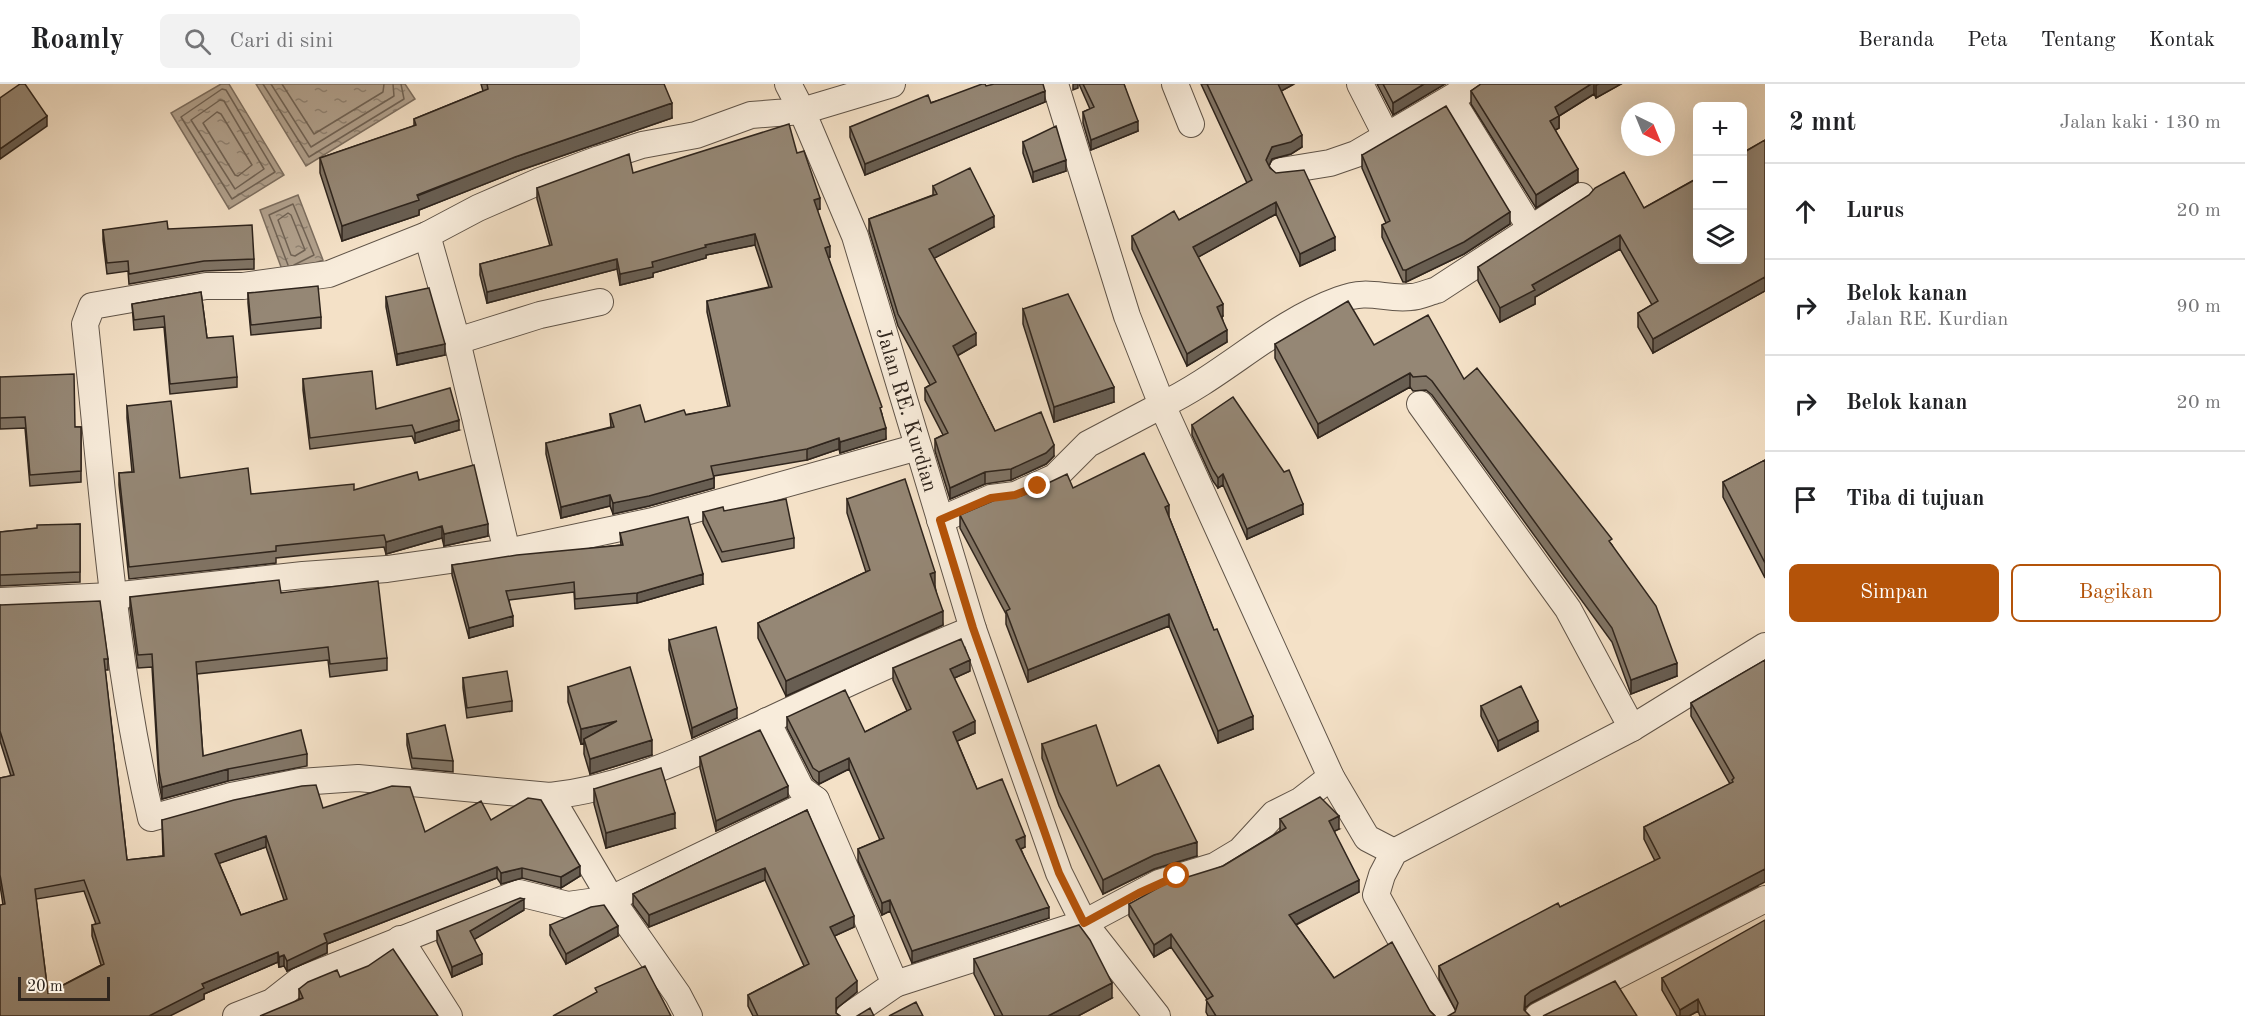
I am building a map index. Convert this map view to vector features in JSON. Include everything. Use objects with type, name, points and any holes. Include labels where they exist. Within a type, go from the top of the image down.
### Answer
[{"type":"street","name":"Jalan RE. Kurdian","points":[[788,84],[802,111],[855,236],[973,628],[1059,873],[1084,923],[1157,1016]]},
{"type":"street","points":[[892,84],[802,111],[751,115],[696,135],[642,145],[599,159],[478,208],[427,235],[328,274],[243,286],[206,286],[92,306],[85,324],[112,596],[139,766],[151,818],[231,796],[300,782],[358,778],[550,796],[580,792],[626,781],[767,721],[973,628]]},
{"type":"street","points":[[1055,84],[1127,316],[1162,405],[1331,777],[1367,838],[1394,852]]},
{"type":"street","points":[[1175,84],[1191,124]]},
{"type":"street","points":[[1360,84],[1387,137]]},
{"type":"street","points":[[1281,171],[1330,163],[1356,154],[1475,84]]},
{"type":"street","points":[[1451,99],[1531,229]]},
{"type":"street","points":[[940,520],[991,498],[1015,495],[1055,477],[1088,444],[1196,389],[1277,329],[1336,300],[1359,293],[1410,297],[1437,290],[1581,196]]},
{"type":"street","points":[[427,235],[457,341],[507,552]]},
{"type":"street","points":[[457,341],[491,329],[600,302]]},
{"type":"street","points":[[1420,404],[1568,609],[1632,728]]},
{"type":"street","points":[[0,601],[112,596],[303,575],[387,569],[507,552],[653,521],[918,447]]},
{"type":"street","points":[[1443,1016],[1376,895],[1382,875],[1394,852],[1632,728],[1765,646]]},
{"type":"street","points":[[767,721],[801,789],[816,800],[895,984]]},
{"type":"street","points":[[849,1016],[895,984],[1084,923],[1159,883],[1215,866],[1240,851],[1274,814],[1300,801],[1331,777]]},
{"type":"street","points":[[550,796],[611,899],[678,995],[689,1016]]},
{"type":"street","points":[[236,1016],[272,1002],[300,980],[519,893],[568,905],[611,899],[816,800]]},
{"type":"street","points":[[1539,1016],[1765,899]]},
{"type":"street","points":[[400,939],[448,1016]]},
{"type":"water","points":[[221,84],[229,84],[284,175],[229,209],[171,113]]},
{"type":"water","points":[[256,84],[405,84],[415,99],[306,166]]},
{"type":"water","points":[[298,195],[323,260],[284,275],[260,210]]},
{"type":"building","points":[[20,84],[25,84],[47,116],[0,149],[0,98]]},
{"type":"building","points":[[487,84],[664,84],[672,103],[515,157],[417,195],[419,200],[342,226],[320,158],[416,125],[414,119],[488,89]]},
{"type":"building","points":[[982,84],[986,86],[1043,84],[1045,91],[865,164],[850,127],[928,95],[931,103]]},
{"type":"building","points":[[1083,84],[1124,84],[1138,121],[1091,140],[1083,112],[1094,107]]},
{"type":"building","points":[[1207,84],[1278,84],[1302,135],[1291,142],[1272,147],[1266,160],[1276,173],[1304,170],[1335,237],[1300,254],[1276,202],[1193,247],[1223,304],[1217,307],[1227,330],[1187,354],[1132,236],[1174,211],[1179,220],[1252,180]]},
{"type":"building","points":[[1383,84],[1424,84],[1393,103]]},
{"type":"building","points":[[1481,84],[1591,84],[1555,107],[1559,116],[1550,121],[1578,169],[1536,195],[1471,91]]},
{"type":"building","points":[[1446,106],[1510,212],[1464,242],[1403,270],[1382,225],[1390,221],[1362,155]]},
{"type":"building","points":[[789,124],[797,153],[804,151],[820,198],[814,200],[830,246],[825,248],[882,407],[880,408],[886,428],[840,442],[839,438],[807,449],[711,466],[714,478],[649,496],[613,503],[610,495],[561,507],[546,443],[614,427],[610,414],[640,405],[645,422],[684,410],[686,415],[730,406],[707,301],[772,287],[755,234],[705,245],[706,247],[652,262],[653,267],[620,274],[617,259],[487,292],[480,264],[552,245],[537,188],[629,154],[633,173]]},
{"type":"building","points":[[1056,126],[1066,160],[1033,172],[1023,142]]},
{"type":"building","points":[[1765,140],[1765,277],[1653,339],[1638,313],[1658,301],[1620,235],[1532,285],[1535,290],[1500,308],[1478,267],[1589,195],[1595,188],[1624,172],[1644,208],[1693,181],[1693,264],[1747,264],[1747,151]]},
{"type":"building","points":[[970,168],[994,216],[929,249],[976,333],[953,346],[995,431],[1041,412],[1054,445],[1046,453],[1011,469],[985,472],[950,488],[935,439],[948,433],[925,388],[936,382],[898,314],[869,219],[937,194],[933,186]]},
{"type":"building","points":[[167,221],[168,229],[252,225],[254,259],[204,261],[129,274],[128,261],[107,263],[103,230]]},
{"type":"building","points":[[318,286],[321,317],[251,325],[248,293]]},
{"type":"building","points":[[429,288],[445,344],[397,354],[386,297]]},
{"type":"building","points":[[201,292],[207,338],[233,336],[237,377],[170,384],[164,316],[134,320],[132,304]]},
{"type":"building","points":[[1068,294],[1114,387],[1054,407],[1023,309]]},
{"type":"building","points":[[1348,301],[1374,345],[1428,315],[1464,379],[1477,368],[1612,539],[1609,541],[1656,606],[1677,663],[1631,680],[1612,628],[1432,381],[1426,376],[1413,377],[1410,373],[1318,424],[1275,344]]},
{"type":"building","points":[[372,371],[376,409],[450,388],[459,420],[415,433],[412,425],[310,438],[303,379]]},
{"type":"building","points":[[74,374],[75,427],[81,427],[81,471],[30,475],[25,417],[0,418],[0,377]]},
{"type":"building","points":[[1233,397],[1284,472],[1289,470],[1303,504],[1247,529],[1223,474],[1218,478],[1192,425]]},
{"type":"building","points":[[171,401],[180,478],[248,468],[251,494],[354,484],[354,490],[417,472],[419,480],[474,465],[488,524],[444,534],[442,526],[386,542],[384,535],[276,546],[276,551],[129,567],[119,473],[134,472],[127,406]]},
{"type":"building","points":[[1144,453],[1169,505],[1165,507],[1214,630],[1217,629],[1253,716],[1218,731],[1169,614],[1028,670],[1006,611],[1010,609],[960,515],[995,500],[1021,496],[1067,474],[1073,488]]},
{"type":"building","points":[[1765,460],[1765,563],[1723,482]]},
{"type":"building","points":[[905,479],[935,572],[930,574],[943,611],[786,681],[758,623],[870,570],[847,499]]},
{"type":"building","points":[[786,499],[794,538],[722,552],[703,512],[723,507],[724,511]]},
{"type":"building","points":[[688,517],[703,574],[637,593],[575,599],[574,582],[506,591],[513,616],[469,628],[452,565],[517,555],[623,545],[620,533]]},
{"type":"building","points":[[80,524],[80,572],[0,575],[0,532],[37,528],[37,525]]},
{"type":"building","points":[[279,580],[281,593],[378,581],[387,658],[330,664],[328,647],[196,662],[203,756],[301,730],[307,754],[228,769],[162,787],[152,654],[138,655],[130,597]]},
{"type":"building","points":[[100,601],[108,659],[104,659],[127,860],[164,856],[162,820],[234,800],[302,786],[316,785],[323,808],[392,786],[410,787],[425,832],[481,801],[491,820],[528,798],[541,800],[580,866],[561,877],[522,868],[501,873],[497,867],[324,934],[327,942],[287,961],[284,955],[279,957],[278,952],[202,984],[204,988],[149,1016],[0,1016],[0,905],[5,904],[0,875],[0,778],[14,775],[0,731],[0,605]],"holes":[[[266,836],[287,899],[241,915],[215,854]],[[84,880],[100,923],[92,925],[104,964],[48,993],[35,889]]]},
{"type":"building","points":[[716,627],[737,708],[692,728],[669,640]]},
{"type":"building","points":[[961,639],[970,660],[950,669],[975,721],[953,732],[977,789],[1002,779],[1025,836],[1016,840],[1049,907],[912,951],[890,900],[882,903],[858,849],[884,838],[849,758],[819,772],[813,768],[787,717],[845,690],[865,732],[911,709],[893,668]]},
{"type":"building","points":[[1765,660],[1765,869],[1531,991],[1525,996],[1524,1010],[1530,1016],[1448,1016],[1455,1012],[1458,1003],[1439,966],[1558,903],[1560,907],[1660,858],[1644,827],[1733,782],[1734,778],[1691,703]]},
{"type":"building","points":[[630,667],[652,740],[590,759],[584,739],[617,721],[581,729],[568,687]]},
{"type":"building","points":[[507,671],[512,701],[467,708],[463,678]]},
{"type":"building","points":[[1521,686],[1538,721],[1498,741],[1481,706]]},
{"type":"building","points":[[445,725],[453,761],[412,758],[407,734]]},
{"type":"building","points":[[1096,725],[1117,786],[1159,765],[1197,842],[1154,855],[1103,880],[1059,792],[1042,744]]},
{"type":"building","points":[[760,730],[788,786],[716,821],[700,757]]},
{"type":"building","points":[[661,768],[675,813],[606,833],[594,789]]},
{"type":"building","points":[[1320,797],[1339,816],[1329,821],[1359,880],[1289,915],[1334,978],[1392,942],[1430,1011],[1435,1016],[1216,1016],[1206,1000],[1213,996],[1171,934],[1154,945],[1129,904],[1165,884],[1223,866],[1286,828],[1280,819]]},
{"type":"building","points":[[807,810],[854,916],[830,927],[857,981],[836,998],[836,1013],[840,1016],[758,1016],[748,995],[809,964],[765,868],[649,915],[633,894]]},
{"type":"building","points":[[520,898],[524,899],[470,931],[482,954],[452,967],[437,931]]},
{"type":"building","points":[[604,905],[618,926],[566,954],[550,925],[591,907]]},
{"type":"building","points":[[1765,920],[1765,1016],[1706,1016],[1698,999],[1680,1010],[1662,978]]},
{"type":"building","points":[[1079,925],[1090,940],[1112,983],[1048,1016],[1003,1016],[974,959]]},
{"type":"building","points":[[393,949],[438,1016],[260,1016],[303,998],[299,989],[308,982],[337,970],[340,977],[368,966]]},
{"type":"building","points":[[645,966],[671,1016],[553,1016],[597,992],[595,988]]},
{"type":"building","points":[[1615,981],[1637,1016],[1543,1016]]},
{"type":"building","points":[[916,1002],[923,1016],[889,1016]]},
{"type":"building","points":[[870,1008],[874,1016],[857,1016]]},
{"type":"route","points":[[1038,486],[1015,495],[991,498],[940,520],[973,628],[1059,873],[1084,923],[1139,893],[1177,876]]}]
